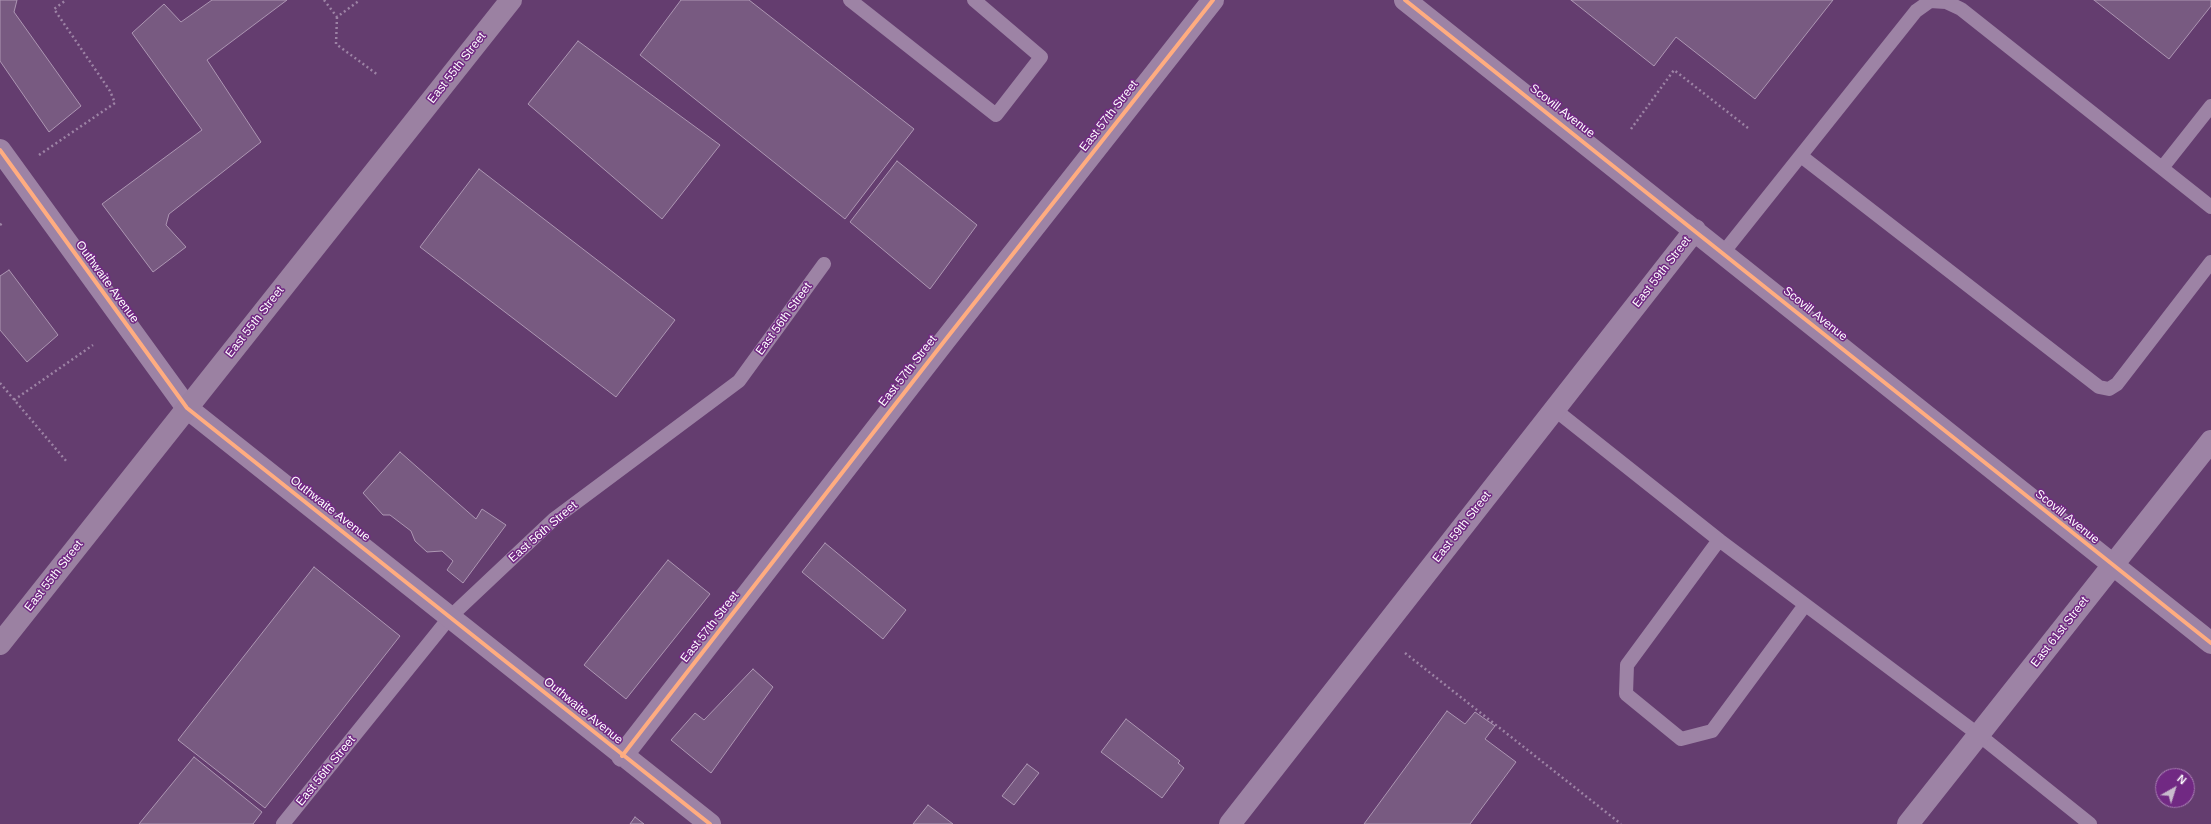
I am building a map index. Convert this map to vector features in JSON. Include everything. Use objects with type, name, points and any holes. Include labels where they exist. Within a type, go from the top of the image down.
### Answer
[{"type":"main road","name":"East 55th Street","points":[[0,644],[511,0]]},
{"type":"street","name":"East 57th Street","points":[[622,756],[946,339],[1213,0]]},
{"type":"street","name":"Scovill Avenue","points":[[1406,0],[1695,230],[2112,566],[2211,643]]},
{"type":"street","name":"Outhwaite Avenue","points":[[0,150],[187,408],[622,756],[710,824]]},
{"type":"street","name":"East 59th Street","points":[[1230,824],[1695,230]]},
{"type":"street","name":"East 61st Street","points":[[1908,824],[2211,441]]},
{"type":"lane","points":[[850,0],[996,115],[1041,57],[974,0]]},
{"type":"lane","points":[[1723,253],[1916,11],[1930,1],[1946,2],[1961,9],[2211,207]]},
{"type":"lane","points":[[2162,168],[2211,106]]},
{"type":"lane","points":[[1801,156],[2099,387],[2109,390],[2117,384],[2211,262]]},
{"type":"lane","name":"East 56th Street","points":[[283,824],[450,617],[554,519],[739,381],[824,264]]},
{"type":"lane","points":[[1554,409],[1720,540],[1979,735],[2090,824]]},
{"type":"lane","points":[[1720,540],[1627,665],[1626,694],[1681,739],[1712,731],[1805,604]]},
{"type":"path","points":[[37,157],[115,103],[110,91],[54,9],[66,0]]},
{"type":"path","points":[[324,0],[337,17],[336,44],[378,75]]},
{"type":"path","points":[[337,17],[360,0]]},
{"type":"path","points":[[1631,129],[1674,70],[1748,128]]},
{"type":"path","points":[[0,225],[4,222]]},
{"type":"path","points":[[14,400],[93,345]]},
{"type":"path","points":[[0,383],[66,462]]},
{"type":"path","points":[[1405,653],[1621,824]]},
{"type":"building","points":[[0,0],[17,0],[14,12],[81,106],[49,132],[0,61]]},
{"type":"building","points":[[212,0],[287,0],[207,60],[261,142],[169,214],[166,225],[186,247],[153,272],[102,204],[202,130],[132,33],[164,4],[181,22]]},
{"type":"building","points":[[681,0],[749,0],[914,129],[845,219],[640,55]]},
{"type":"building","points":[[1571,0],[1833,0],[1755,99],[1676,37],[1654,66]]},
{"type":"building","points":[[2094,0],[2211,0],[2211,6],[2169,59]]},
{"type":"building","points":[[578,41],[720,145],[662,219],[528,104]]},
{"type":"building","points":[[897,161],[977,225],[930,289],[850,222]]},
{"type":"building","points":[[479,169],[675,320],[616,397],[420,247]]},
{"type":"building","points":[[9,270],[58,335],[27,362],[0,330],[0,276]]},
{"type":"building","points":[[400,452],[476,519],[482,509],[506,525],[463,583],[447,570],[453,561],[442,551],[427,552],[415,541],[411,531],[390,515],[383,515],[363,493]]},
{"type":"building","points":[[825,543],[906,610],[883,639],[802,572]]},
{"type":"building","points":[[668,560],[710,594],[626,699],[584,665]]},
{"type":"building","points":[[314,567],[400,636],[265,808],[178,740]]},
{"type":"building","points":[[753,669],[773,687],[711,773],[671,740],[695,713],[704,720]]},
{"type":"building","points":[[1447,711],[1465,724],[1475,712],[1495,726],[1485,739],[1516,762],[1470,824],[1364,824]]},
{"type":"building","points":[[1126,719],[1180,761],[1178,763],[1184,768],[1162,798],[1101,752]]},
{"type":"building","points":[[194,757],[262,812],[253,824],[139,824]]},
{"type":"building","points":[[1027,764],[1039,773],[1014,805],[1002,796]]},
{"type":"building","points":[[928,805],[953,824],[913,824]]},
{"type":"building","points":[[635,817],[644,824],[630,824]]},
{"type":"cycle path","points":[[622,756],[946,339],[1213,0]]},
{"type":"cycle path","points":[[1405,0],[2211,643]]},
{"type":"cycle path","points":[[0,150],[187,408],[710,824]]}]
